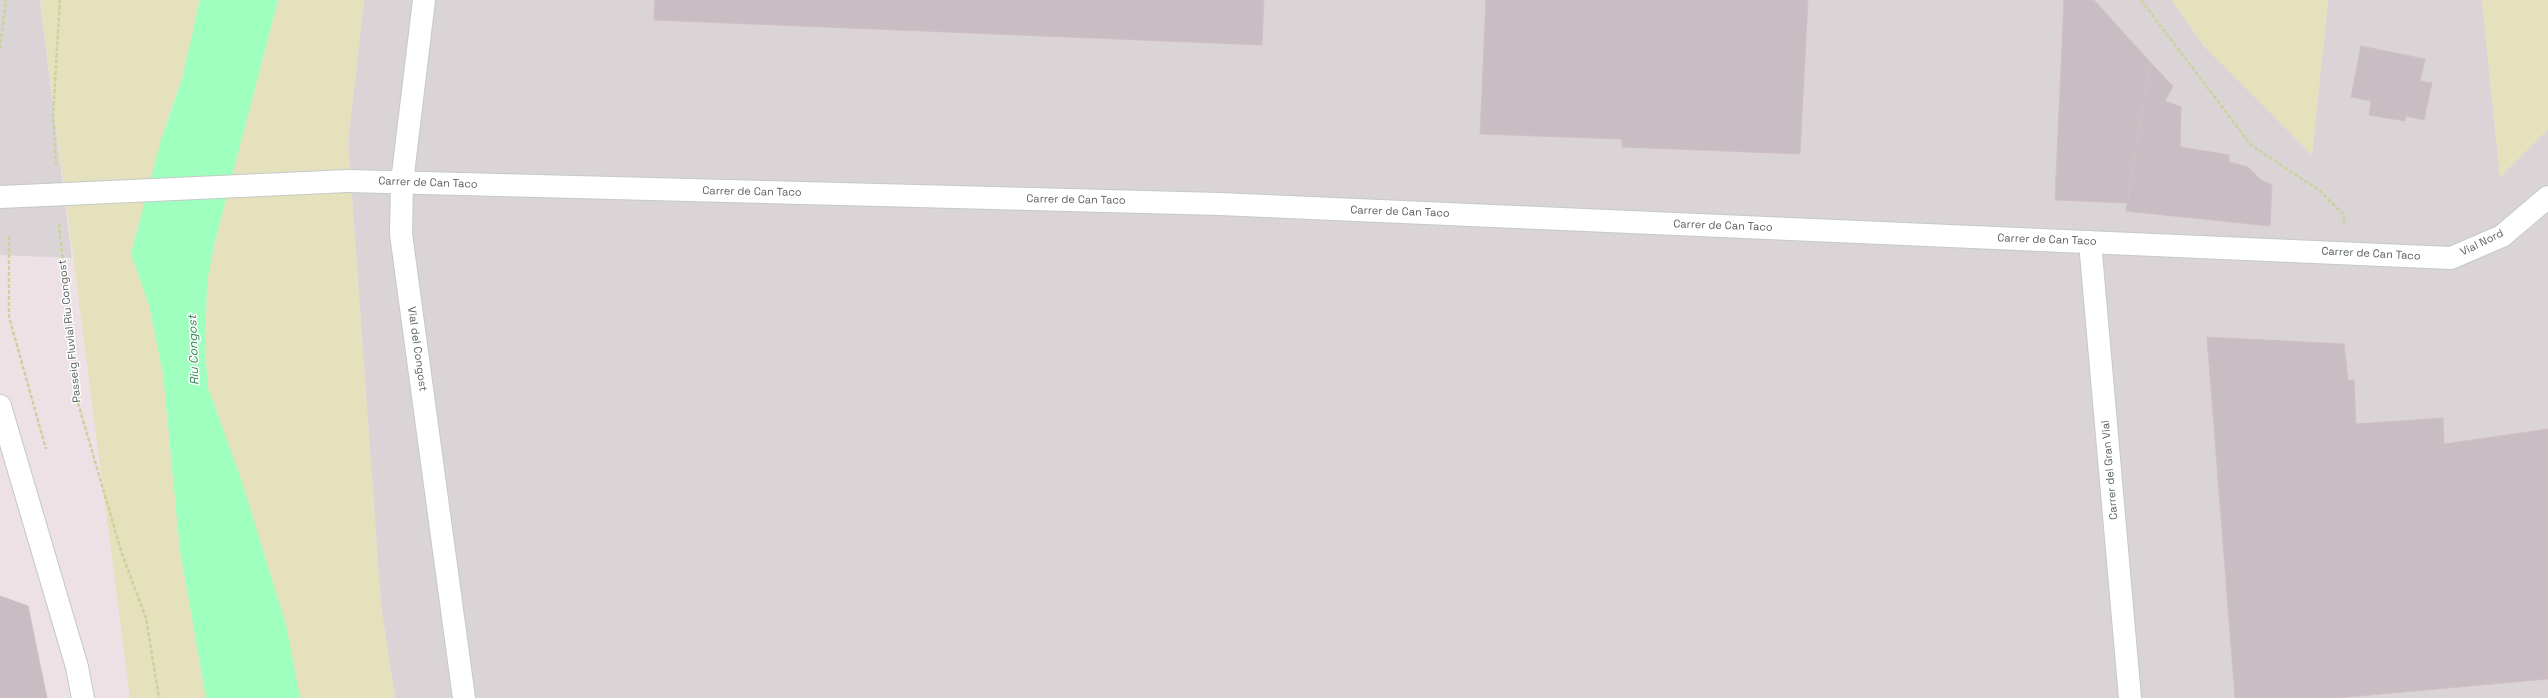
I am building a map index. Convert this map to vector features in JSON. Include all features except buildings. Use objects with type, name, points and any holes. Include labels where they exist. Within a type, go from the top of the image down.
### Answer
[{"type":"street","name":"Vial del Congost","points":[[424,0],[402,182],[401,234],[464,698]]},
{"type":"street","name":"Carrer de Can Taco","points":[[0,197],[348,181],[402,182],[1220,204],[2451,258]]},
{"type":"street","name":"Vial Nord","points":[[2451,258],[2502,236],[2548,197]]},
{"type":"street","name":"Carrer del Gran Vial","points":[[2090,242],[2130,698]]},
{"type":"street","points":[[0,406],[74,659],[83,698]]},
{"type":"path","points":[[0,49],[6,0]]},
{"type":"path","points":[[56,170],[53,116],[60,0]]},
{"type":"path","points":[[2141,0],[2251,145],[2320,191],[2344,215],[2346,253]]},
{"type":"path","name":"Passeig Fluvial Riu Congost","points":[[59,222],[78,403],[122,554],[146,618],[159,698]]},
{"type":"path","points":[[9,236],[9,317]]},
{"type":"shaded area","points":[[0,0],[40,0],[72,258],[0,255]]},
{"type":"shaded area","points":[[40,0],[200,0],[182,79],[167,120],[131,254],[149,305],[163,374],[180,550],[206,698],[130,698]]},
{"type":"shaded area","points":[[278,0],[364,0],[348,142],[381,606],[395,698],[300,698],[208,388],[205,350],[207,282],[214,245]]},
{"type":"shaded area","points":[[364,0],[2172,0],[2204,46],[2312,154],[2328,0],[2482,0],[2500,177],[2548,129],[2548,698],[395,698],[381,606],[348,142]]},
{"type":"shaded area","points":[[2172,0],[2328,0],[2312,155],[2204,46]]},
{"type":"shaded area","points":[[2482,0],[2548,0],[2548,129],[2500,177]]},
{"type":"water","name":"Riu Congost","points":[[200,0],[278,0],[214,245],[207,282],[205,350],[208,388],[241,479],[286,625],[300,698],[206,698],[180,550],[163,374],[149,305],[131,254],[161,140],[182,79]]}]
